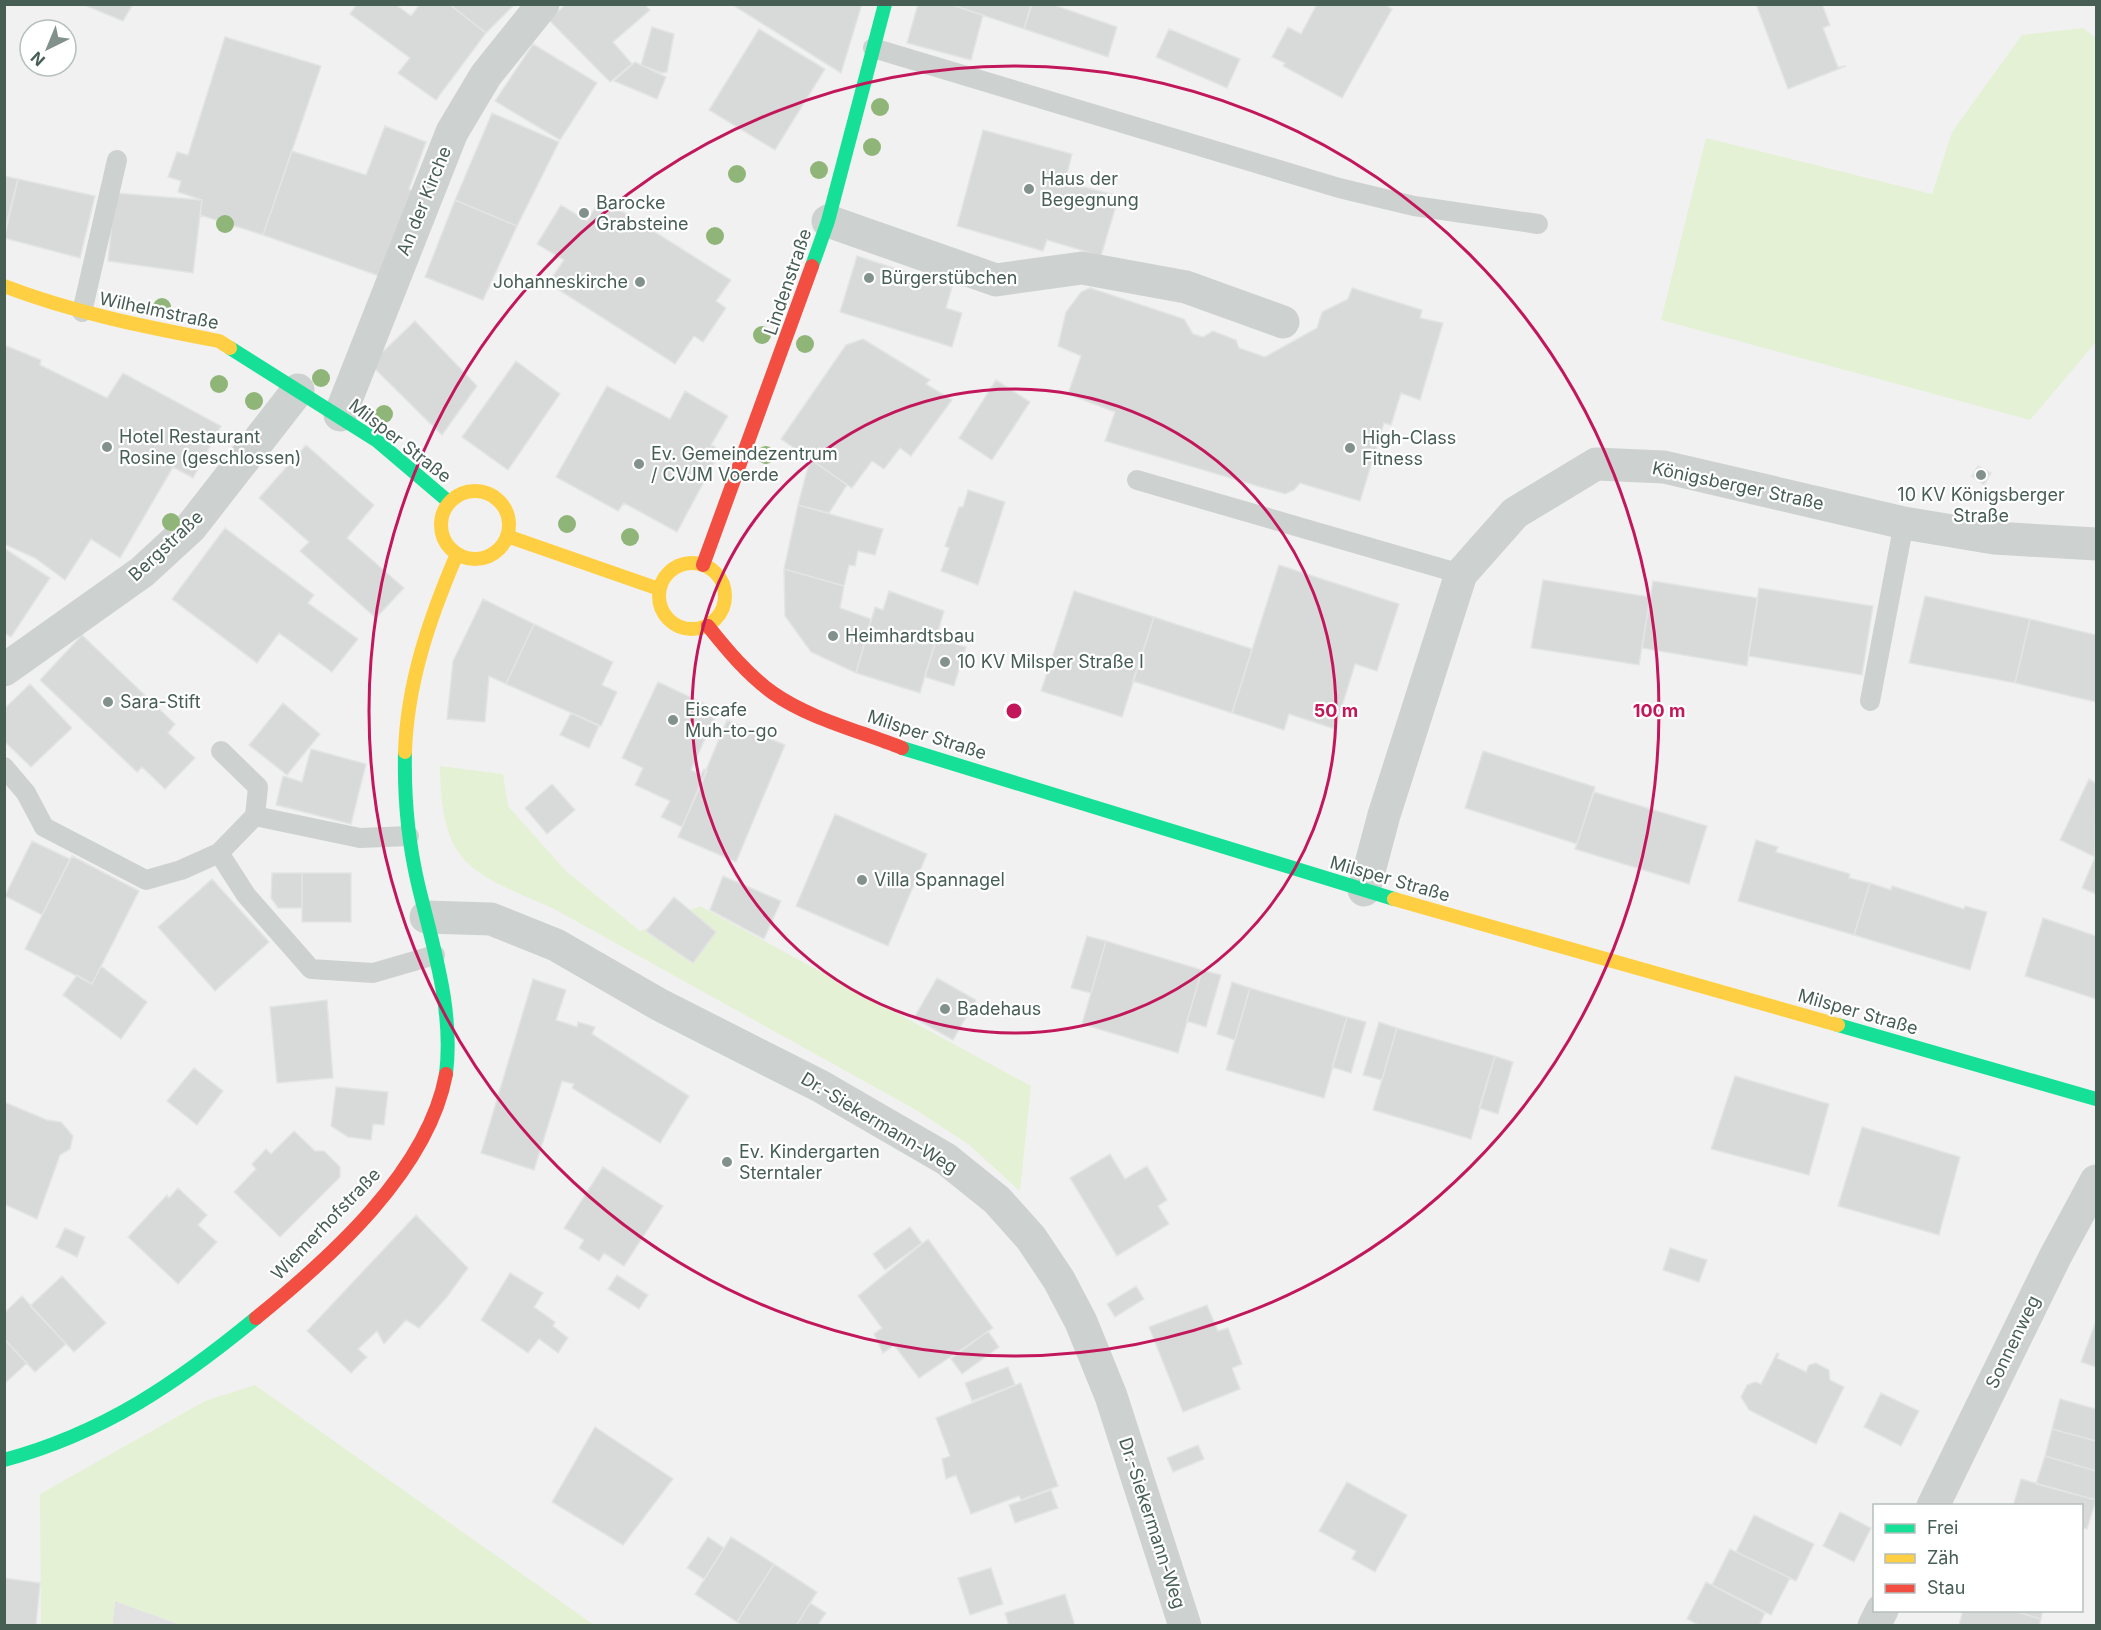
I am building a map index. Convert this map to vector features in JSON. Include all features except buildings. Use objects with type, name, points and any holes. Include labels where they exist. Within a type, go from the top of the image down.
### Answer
[{"type":"street","name":"An der Kirche","points":[[340,416],[452,132],[486,75],[543,4]]},
{"type":"street","name":"Lindenstraße","points":[[703,565],[828,221],[885,4]]},
{"type":"street","points":[[828,221],[996,279],[1082,268],[1186,287],[1283,322]]},
{"type":"street","name":"Wilhelmstraße","points":[[4,286],[82,312],[219,342],[298,390]]},
{"type":"street","name":"Milsper Straße","points":[[298,390],[376,440],[450,502]]},
{"type":"street","name":"Bergstraße","points":[[4,670],[142,572],[191,527],[298,390]]},
{"type":"street","name":"Königsberger Straße","points":[[1364,891],[1384,815],[1461,574],[1515,513],[1596,464],[1664,467],[1904,523],[1994,538],[2097,544]]},
{"type":"street","points":[[470,491],[478,491],[493,496],[505,511],[508,523],[507,536],[499,548],[486,556],[472,558],[457,554],[444,539],[441,520],[450,502],[470,491]]},
{"type":"street","points":[[507,536],[659,589]]},
{"type":"street","name":"Wiemerhofstraße","points":[[4,1460],[73,1438],[110,1420],[171,1382],[255,1320],[319,1262],[366,1214],[419,1147],[431,1124],[447,1064],[447,1010],[426,918],[403,792],[408,708],[435,601],[457,554]]},
{"type":"street","points":[[692,563],[703,565],[720,578],[725,588],[723,610],[708,626],[689,630],[672,623],[660,608],[659,589],[667,573],[675,567],[692,563]]},
{"type":"street","name":"Milsper Straße","points":[[708,626],[752,676],[773,693],[813,714],[916,753],[1364,891],[2097,1099]]},
{"type":"street","name":"Dr.-Siekermann-Weg","points":[[426,918],[491,920],[556,945],[660,1005],[820,1086],[946,1159],[997,1200],[1030,1238],[1054,1271],[1081,1322],[1111,1396],[1185,1626]]},
{"type":"street","name":"Sonnenweg","points":[[1934,1504],[2055,1257],[2097,1181]]},
{"type":"street","points":[[1874,1626],[1881,1612]]},
{"type":"lane","points":[[873,48],[1340,188],[1414,206],[1538,224]]},
{"type":"lane","points":[[82,312],[117,160]]},
{"type":"lane","points":[[1137,480],[1461,574]]},
{"type":"lane","points":[[1870,701],[1904,523]]},
{"type":"lane","points":[[4,767],[26,793],[44,827],[146,880],[181,870],[219,853],[255,816],[258,787],[221,752]]},
{"type":"lane","points":[[255,816],[360,838],[410,836]]},
{"type":"lane","points":[[219,853],[246,895],[311,969],[373,973],[435,955]]},
{"type":"shaded area","points":[[115,1601],[181,1625],[112,1626]]},
{"type":"green space","points":[[2083,28],[2096,38],[2096,342],[2030,420],[1661,320],[1706,138],[1932,194],[1952,132],[2022,35]]},
{"type":"green space","points":[[440,766],[503,774],[508,806],[566,871],[640,931],[700,906],[1031,1086],[1020,1191],[968,1144],[916,1110],[554,909],[481,874],[466,861],[454,845],[446,825]]},
{"type":"green space","points":[[255,1385],[594,1625],[181,1625],[115,1601],[112,1625],[41,1625],[40,1494],[205,1401]]},
{"type":"traffic: fast","points":[[812,266],[828,221],[885,4]]},
{"type":"traffic: fast","points":[[230,348],[376,440],[449,502]]},
{"type":"traffic: fast","points":[[902,748],[1394,899]]},
{"type":"traffic: fast","points":[[405,752],[409,835],[445,1002],[448,1050],[446,1074]]},
{"type":"traffic: fast","points":[[1838,1025],[2096,1099]]},
{"type":"traffic: fast","points":[[4,1460],[74,1436],[138,1403],[197,1364],[256,1318]]},
{"type":"traffic: slow","points":[[4,286],[84,312],[219,341],[230,348]]},
{"type":"traffic: slow","points":[[475,491],[488,494],[499,501],[506,512],[509,525],[506,538],[499,549],[488,556],[475,559],[462,556],[451,549],[444,538],[441,525],[444,512],[451,501],[462,494],[475,491]]},
{"type":"traffic: slow","points":[[507,536],[659,589]]},
{"type":"traffic: slow","points":[[405,752],[415,676],[429,626],[457,554]]},
{"type":"traffic: slow","points":[[686,563],[698,563],[716,572],[723,583],[725,596],[723,609],[716,620],[705,627],[686,629],[673,624],[664,615],[659,602],[659,590],[664,577],[673,568],[686,563]]},
{"type":"traffic: slow","points":[[1394,899],[1838,1025]]},
{"type":"traffic: jam","points":[[703,565],[812,266]]},
{"type":"traffic: jam","points":[[708,626],[746,670],[787,702],[819,717],[902,748]]},
{"type":"traffic: jam","points":[[256,1318],[344,1240],[397,1178],[419,1145],[436,1110],[446,1074]]},
{"type":"place","name":"Haus der Begegnung","points":[[1029,189]]},
{"type":"place","name":"Barocke Grabsteine","points":[[584,213]]},
{"type":"place","name":"Bürgerstübchen","points":[[869,278]]},
{"type":"place","name":"Johanneskirche","points":[[640,282]]},
{"type":"place","name":"Hotel Restaurant Rosine (geschlossen)","points":[[107,447]]},
{"type":"place","name":"High-Class Fitness","points":[[1350,448]]},
{"type":"place","name":"Ev. Gemeindezentrum / CVJM Voerde","points":[[639,464]]},
{"type":"place","name":"10 KV Königsberger Straße","points":[[1981,475]]},
{"type":"place","name":"Heimhardtsbau","points":[[833,636]]},
{"type":"place","name":"10 KV Milsper Straße I","points":[[945,662]]},
{"type":"place","name":"Sara-Stift","points":[[108,702]]},
{"type":"place","name":"Eiscafe Muh-to-go","points":[[673,720]]},
{"type":"place","name":"Villa Spannagel","points":[[862,880]]},
{"type":"place","name":"Badehaus","points":[[945,1009]]},
{"type":"place","name":"Ev. Kindergarten Sterntaler","points":[[727,1162]]}]
